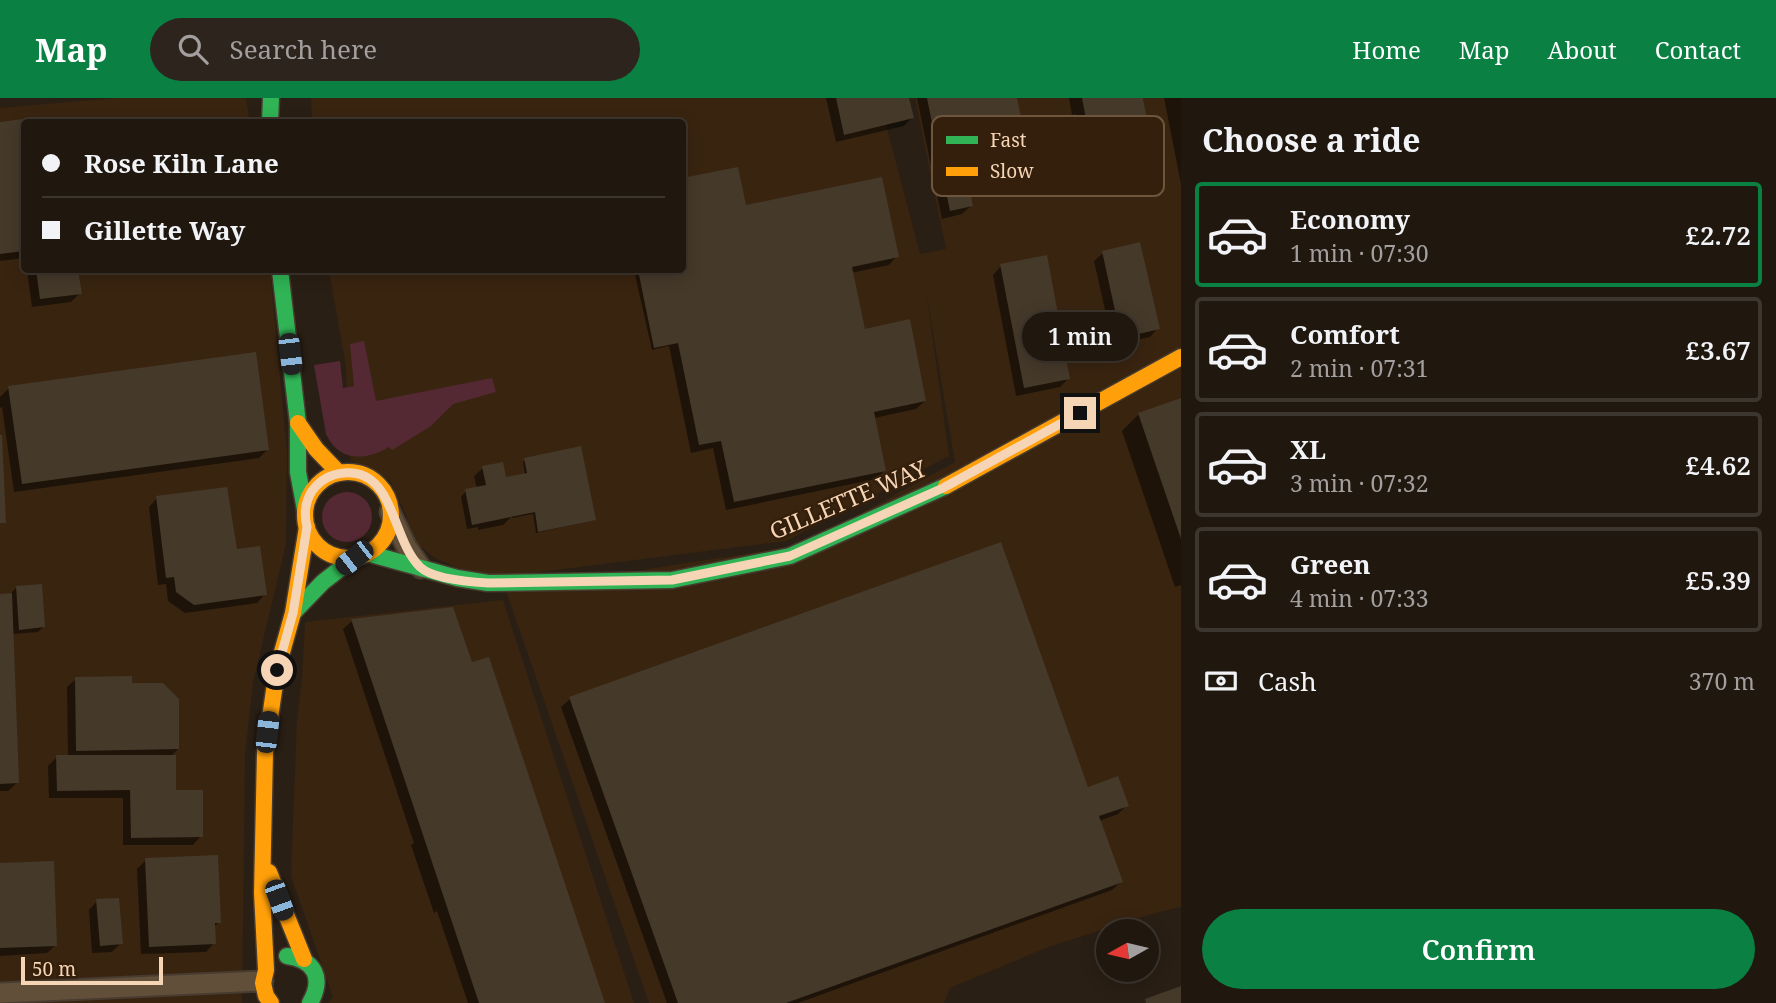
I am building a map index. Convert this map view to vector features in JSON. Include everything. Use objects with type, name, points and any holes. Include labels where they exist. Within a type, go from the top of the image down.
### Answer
[{"type":"street","points":[[270,119],[271,98]]},
{"type":"street","points":[[271,1003],[264,991],[264,780],[270,711],[283,645],[293,613],[307,527],[298,472],[298,423],[280,273]]},
{"type":"street","name":"GILLETTE WAY","points":[[360,555],[421,568],[465,582],[488,583],[672,580],[790,556],[943,488],[1181,357]]},
{"type":"street","points":[[298,423],[316,449],[339,473]]},
{"type":"street","points":[[305,510],[307,501],[319,484],[339,473],[358,474],[370,479],[384,492],[406,546],[421,568]]},
{"type":"street","points":[[293,613],[323,582],[384,538],[390,512]]},
{"type":"street","points":[[307,527],[316,544],[325,551],[337,556],[360,555]]},
{"type":"street","points":[[264,857],[304,959]]},
{"type":"street","points":[[0,993],[264,976],[279,958],[287,956],[304,959],[311,964],[318,979],[318,988],[310,1003]]},
{"type":"shaded area","points":[[116,98],[246,99],[249,119],[21,119],[21,273],[270,273],[287,452],[286,544],[253,682],[245,754],[242,1003],[0,1003],[0,108]]},
{"type":"shaded area","points":[[311,98],[879,98],[920,254],[946,249],[935,196],[1164,196],[1164,116],[932,116],[932,181],[915,98],[1181,98],[1181,907],[1136,919],[1096,919],[1096,932],[1048,947],[950,988],[944,1003],[649,1003],[506,591],[803,545],[955,462],[926,291],[949,456],[786,541],[484,579],[435,558],[406,535],[407,517],[390,481],[351,460],[348,449],[346,367],[330,273],[686,273],[686,119],[312,119]]},
{"type":"shaded area","points":[[364,341],[376,401],[492,378],[496,392],[453,404],[431,426],[392,450],[389,447],[362,456],[345,454],[331,443],[326,434],[314,365],[340,361],[343,388],[354,386],[350,344]]},
{"type":"shaded area","points":[[347,492],[365,499],[372,517],[365,535],[347,542],[329,535],[322,517],[329,499]]},
{"type":"shaded area","points":[[503,600],[634,1003],[328,1003],[333,997],[291,876],[297,719],[305,622]]},
{"type":"building","points":[[836,98],[909,98],[914,118],[844,135]]},
{"type":"building","points":[[927,98],[1017,98],[1021,116],[932,116],[932,123]]},
{"type":"building","points":[[1082,98],[1143,98],[1146,116],[1085,116]]},
{"type":"building","points":[[21,119],[21,251],[0,254],[0,122]]},
{"type":"building","points":[[738,167],[746,205],[882,177],[899,257],[852,267],[865,329],[910,319],[926,401],[874,412],[886,471],[734,502],[721,441],[699,445],[678,343],[654,348],[639,273],[686,273],[686,177]]},
{"type":"building","points":[[947,196],[971,196],[973,206],[950,211]]},
{"type":"building","points":[[1140,242],[1160,329],[1121,338],[1102,251]]},
{"type":"building","points":[[1047,255],[1070,379],[1024,388],[1000,264]]},
{"type":"building","points":[[36,273],[78,273],[82,294],[40,299]]},
{"type":"building","points":[[256,352],[269,450],[22,484],[8,386]]},
{"type":"building","points":[[1181,398],[1181,539],[1138,413]]},
{"type":"building","points":[[2,435],[6,523],[0,523]]},
{"type":"building","points":[[581,446],[596,520],[538,532],[535,512],[472,525],[465,489],[486,485],[482,466],[503,462],[506,477],[527,473],[524,458]]},
{"type":"building","points":[[227,487],[237,549],[260,546],[267,595],[194,605],[176,592],[174,577],[166,578],[156,496]]},
{"type":"building","points":[[1001,542],[1088,787],[1118,776],[1129,806],[1099,816],[1123,882],[786,1003],[678,1003],[569,697]]},
{"type":"building","points":[[42,584],[45,627],[19,630],[16,586]]},
{"type":"building","points":[[12,593],[19,783],[0,784],[0,594]]},
{"type":"building","points":[[453,607],[472,662],[489,657],[605,1003],[479,1003],[351,619]]},
{"type":"building","points":[[132,676],[132,683],[163,683],[179,699],[179,749],[76,751],[75,677]]},
{"type":"building","points":[[56,755],[176,755],[176,790],[203,790],[203,837],[131,838],[130,790],[57,791]]},
{"type":"building","points":[[218,855],[221,923],[215,923],[216,944],[149,947],[145,858]]},
{"type":"building","points":[[54,861],[57,946],[0,948],[0,863]]},
{"type":"building","points":[[119,898],[123,944],[100,946],[96,899]]},
{"type":"building","points":[[1181,986],[1181,1003],[1146,1003],[1145,999]]},
{"type":"traffic: fast","points":[[270,119],[271,98]]},
{"type":"traffic: fast","points":[[280,273],[298,423],[298,472],[305,510]]},
{"type":"traffic: fast","points":[[367,553],[457,578],[488,583],[672,580],[790,556],[946,486]]},
{"type":"traffic: fast","points":[[293,613],[323,582],[354,558]]},
{"type":"traffic: fast","points":[[287,956],[304,962],[314,972],[316,986],[310,1003]]},
{"type":"traffic: slow","points":[[946,486],[1181,357]]},
{"type":"traffic: slow","points":[[298,423],[316,449],[339,473]]},
{"type":"traffic: slow","points":[[348,472],[364,476],[378,485],[387,499],[391,515],[387,531],[378,545],[364,554],[348,558],[332,554],[318,545],[309,531],[305,515],[309,499],[318,485],[332,476],[348,472]]},
{"type":"traffic: slow","points":[[271,1003],[263,983],[266,970],[262,893],[265,752],[277,670],[293,613],[307,527]]},
{"type":"traffic: slow","points":[[269,872],[304,959]]},
{"type":"route","points":[[277,670],[293,613],[307,527],[307,501],[319,484],[332,475],[349,472],[365,476],[378,485],[388,500],[398,531],[421,568],[440,575],[465,582],[488,583],[672,580],[790,556],[943,488],[1080,413]]}]
